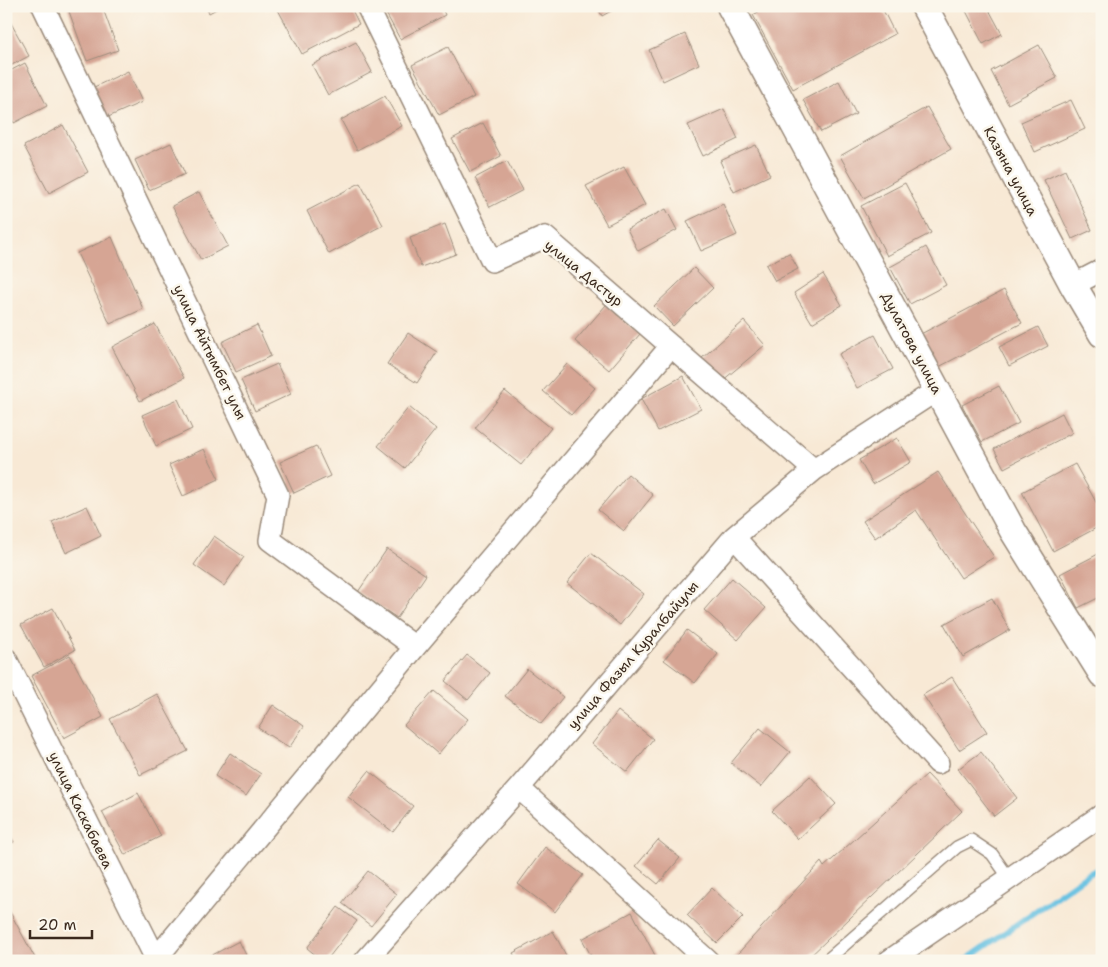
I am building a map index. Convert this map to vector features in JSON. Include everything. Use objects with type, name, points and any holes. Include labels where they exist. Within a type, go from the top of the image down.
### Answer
[{"type":"street","name":"улица Айтымбет улы","points":[[43,6],[278,495],[270,540],[415,647]]},
{"type":"street","name":"улица Дастур","points":[[367,6],[492,262],[545,237],[814,470]]},
{"type":"street","name":"Дулатова улица","points":[[730,6],[1013,531],[1102,674]]},
{"type":"street","name":"Казына улица","points":[[924,6],[1073,285],[1102,334]]},
{"type":"street","points":[[1073,285],[1102,270]]},
{"type":"street","points":[[156,960],[415,647],[671,346]]},
{"type":"street","name":"улица Фазыл Куралбайулы","points":[[365,961],[520,788],[734,537],[814,470],[937,390]]},
{"type":"street","points":[[734,537],[938,764]]},
{"type":"street","name":"улица Каскабаева","points":[[6,659],[156,960]]},
{"type":"street","points":[[520,788],[708,961]]},
{"type":"street","points":[[889,961],[1102,815]]},
{"type":"lane","points":[[826,961],[956,847],[971,840],[992,854],[1009,878]]},
{"type":"building","points":[[67,6],[102,6],[118,50],[87,61]]},
{"type":"building","points":[[205,6],[222,6],[209,13]]},
{"type":"building","points":[[276,6],[350,6],[359,24],[302,54]]},
{"type":"building","points":[[382,6],[441,6],[445,15],[400,39]]},
{"type":"building","points":[[597,6],[620,6],[602,16]]},
{"type":"building","points":[[769,6],[881,6],[895,34],[793,89],[753,15]]},
{"type":"building","points":[[975,6],[987,6],[1002,34],[983,44],[966,11]]},
{"type":"building","points":[[6,14],[29,56],[6,68]]},
{"type":"building","points":[[685,34],[699,64],[663,81],[649,50]]},
{"type":"building","points":[[356,42],[372,72],[328,95],[312,65]]},
{"type":"building","points":[[1039,45],[1057,78],[1008,104],[991,71]]},
{"type":"building","points":[[448,47],[474,97],[439,115],[412,65]]},
{"type":"building","points":[[25,63],[47,106],[14,123],[6,108],[6,73]]},
{"type":"building","points":[[128,71],[142,102],[106,118],[92,88]]},
{"type":"building","points":[[839,81],[856,114],[821,132],[803,100]]},
{"type":"building","points":[[385,96],[402,126],[357,150],[341,120]]},
{"type":"building","points":[[1071,100],[1085,129],[1035,152],[1021,122]]},
{"type":"building","points":[[927,107],[951,149],[864,198],[840,156]]},
{"type":"building","points":[[724,109],[738,139],[703,156],[688,125]]},
{"type":"building","points":[[483,123],[501,156],[470,172],[452,139]]},
{"type":"building","points":[[63,125],[88,172],[49,193],[24,146]]},
{"type":"building","points":[[171,143],[185,174],[149,190],[135,160]]},
{"type":"building","points":[[756,145],[770,175],[734,192],[720,161]]},
{"type":"building","points":[[507,161],[523,190],[490,207],[475,178]]},
{"type":"building","points":[[624,167],[645,205],[607,225],[586,186]]},
{"type":"building","points":[[1065,170],[1092,230],[1072,239],[1044,180]]},
{"type":"building","points":[[360,183],[383,225],[329,254],[307,211]]},
{"type":"building","points":[[905,183],[931,233],[887,256],[861,206]]},
{"type":"building","points":[[199,192],[228,246],[201,260],[172,206]]},
{"type":"building","points":[[723,204],[737,235],[701,251],[687,221]]},
{"type":"building","points":[[666,209],[677,230],[638,251],[627,229]]},
{"type":"building","points":[[445,224],[456,254],[421,267],[410,238]]},
{"type":"building","points":[[112,237],[143,309],[110,324],[77,253]]},
{"type":"building","points":[[926,247],[946,285],[910,304],[890,267]]},
{"type":"building","points":[[789,253],[798,269],[775,281],[766,265]]},
{"type":"building","points":[[694,268],[713,288],[673,326],[654,306]]},
{"type":"building","points":[[823,274],[842,305],[812,323],[794,293]]},
{"type":"building","points":[[1004,290],[1022,323],[937,368],[919,335]]},
{"type":"building","points":[[606,305],[640,334],[609,370],[575,341]]},
{"type":"building","points":[[744,321],[765,345],[722,381],[702,358]]},
{"type":"building","points":[[155,324],[184,378],[140,401],[112,347]]},
{"type":"building","points":[[257,325],[271,356],[236,372],[222,342]]},
{"type":"building","points":[[1038,327],[1048,346],[1009,366],[999,347]]},
{"type":"building","points":[[408,333],[437,352],[417,383],[387,364]]},
{"type":"building","points":[[875,335],[893,369],[857,388],[839,354]]},
{"type":"building","points":[[277,364],[291,394],[255,411],[241,380]]},
{"type":"building","points":[[567,364],[595,388],[571,415],[543,391]]},
{"type":"building","points":[[683,376],[701,409],[658,431],[641,399]]},
{"type":"building","points":[[999,386],[1019,423],[982,442],[962,405]]},
{"type":"building","points":[[505,391],[551,428],[521,465],[475,428]]},
{"type":"building","points":[[178,399],[192,429],[156,446],[142,415]]},
{"type":"building","points":[[409,407],[436,429],[405,468],[378,446]]},
{"type":"building","points":[[1062,413],[1072,433],[1004,468],[994,449]]},
{"type":"building","points":[[897,438],[911,462],[873,484],[859,460]]},
{"type":"building","points":[[316,446],[330,476],[294,493],[280,462]]},
{"type":"building","points":[[204,449],[219,479],[183,496],[169,465]]},
{"type":"building","points":[[1075,464],[1102,513],[1102,525],[1053,551],[1022,492]]},
{"type":"building","points":[[938,472],[994,557],[961,578],[916,510],[875,538],[863,521]]},
{"type":"building","points":[[628,474],[653,495],[624,531],[598,510]]},
{"type":"building","points":[[87,506],[101,536],[66,553],[52,522]]},
{"type":"building","points":[[214,536],[244,557],[224,586],[194,565]]},
{"type":"building","points":[[387,549],[426,575],[397,618],[358,592]]},
{"type":"building","points":[[1102,552],[1102,596],[1078,608],[1060,574]]},
{"type":"building","points":[[591,553],[644,594],[620,625],[567,583]]},
{"type":"building","points":[[732,578],[766,608],[738,640],[704,610]]},
{"type":"building","points":[[992,598],[1010,630],[963,657],[944,624]]},
{"type":"building","points":[[53,608],[75,650],[44,667],[21,625]]},
{"type":"building","points":[[687,630],[718,654],[695,683],[664,660]]},
{"type":"building","points":[[70,655],[103,717],[64,738],[31,676]]},
{"type":"building","points":[[467,655],[490,673],[468,700],[445,681]]},
{"type":"building","points":[[527,669],[563,697],[541,724],[505,696]]},
{"type":"building","points":[[952,677],[987,732],[959,750],[923,695]]},
{"type":"building","points":[[434,691],[468,719],[438,754],[404,725]]},
{"type":"building","points":[[157,694],[188,751],[140,775],[110,719]]},
{"type":"building","points":[[273,705],[304,726],[289,748],[258,728]]},
{"type":"building","points":[[618,711],[653,739],[627,772],[592,744]]},
{"type":"building","points":[[760,728],[790,752],[761,787],[731,763]]},
{"type":"building","points":[[981,752],[1017,798],[994,816],[958,769]]},
{"type":"building","points":[[230,753],[261,774],[246,796],[215,776]]},
{"type":"building","points":[[369,771],[413,806],[393,832],[348,797]]},
{"type":"building","points":[[927,774],[962,811],[805,961],[732,960],[821,862],[824,867]]},
{"type":"building","points":[[810,776],[836,804],[798,839],[772,811]]},
{"type":"building","points":[[138,793],[161,836],[125,855],[102,812]]},
{"type":"building","points":[[6,828],[14,842],[6,846]]},
{"type":"building","points":[[658,840],[680,858],[658,884],[636,866]]},
{"type":"building","points":[[545,847],[583,875],[555,912],[518,884]]},
{"type":"building","points":[[368,871],[397,894],[371,926],[342,903]]},
{"type":"building","points":[[712,888],[743,917],[717,943],[687,915]]},
{"type":"building","points":[[6,905],[35,958],[31,961],[8,961],[6,958]]},
{"type":"building","points":[[338,907],[357,921],[326,961],[323,961],[307,948]]},
{"type":"building","points":[[632,912],[658,961],[594,961],[582,939]]},
{"type":"building","points":[[553,931],[569,961],[517,961],[513,953]]},
{"type":"building","points":[[239,941],[249,961],[201,961]]},
{"type":"waterway","points":[[965,961],[1085,876],[1102,867]]}]
